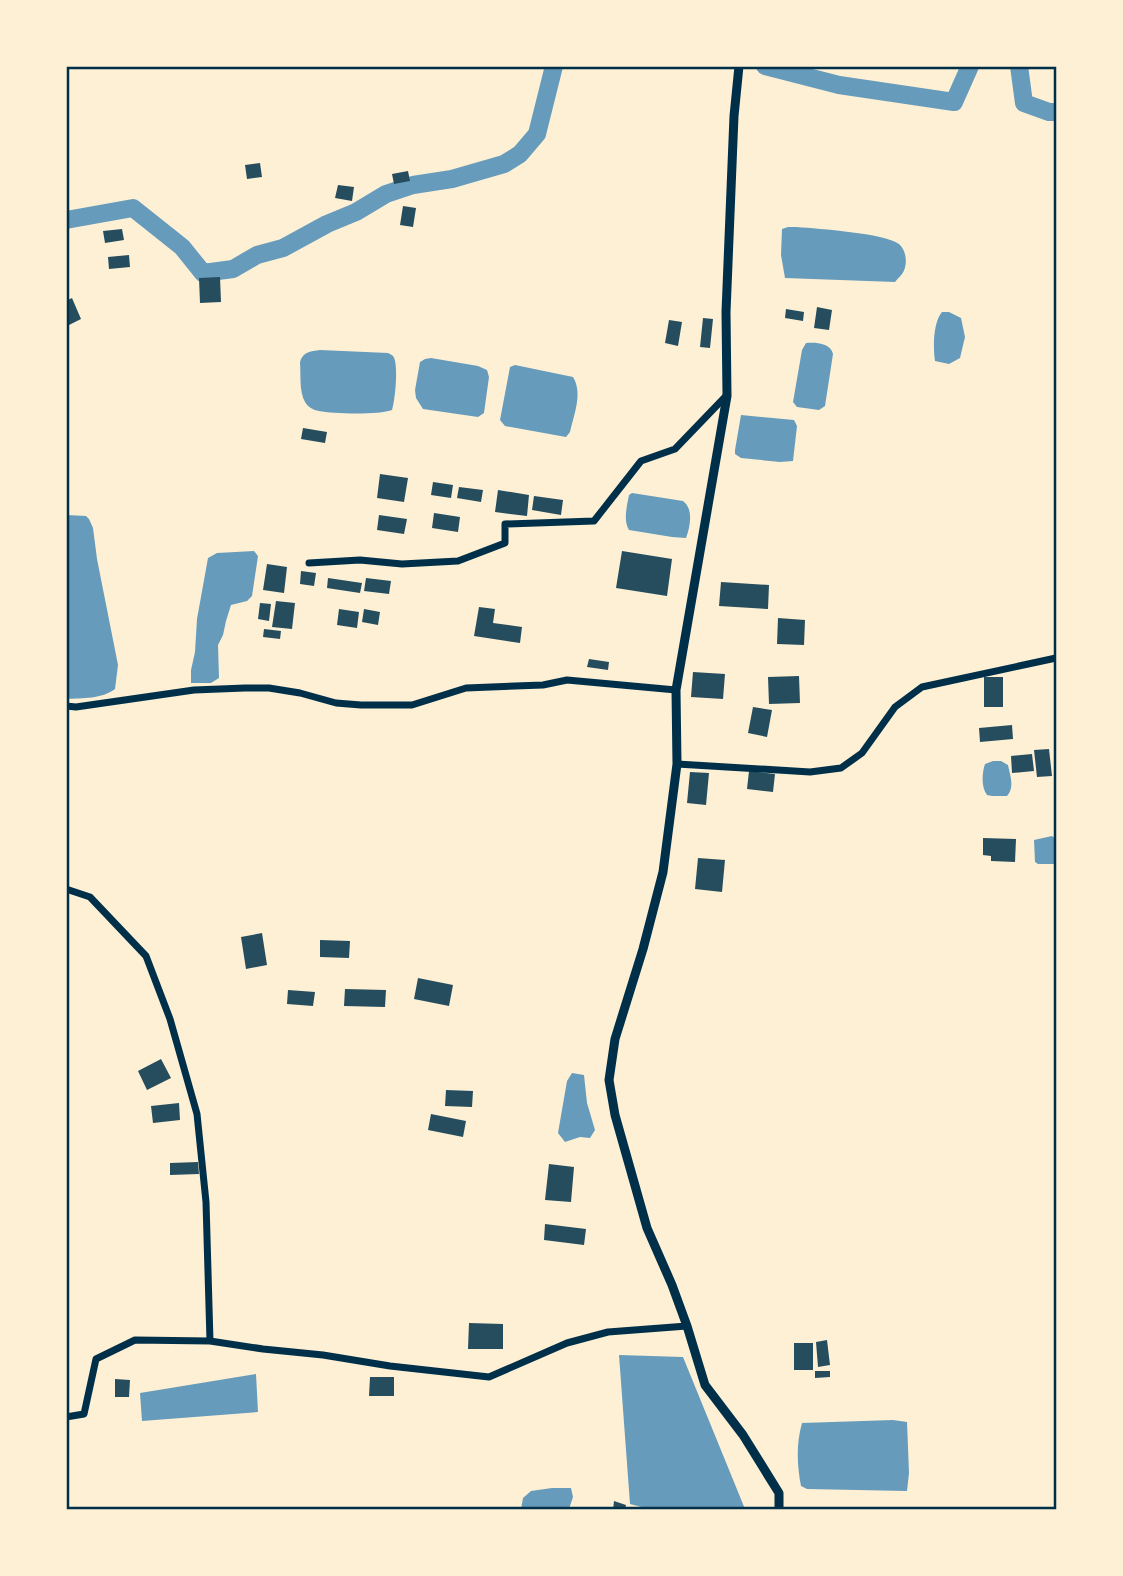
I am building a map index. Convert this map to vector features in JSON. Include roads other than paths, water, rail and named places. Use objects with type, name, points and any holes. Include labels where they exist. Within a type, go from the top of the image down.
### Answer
[{"type":"street","points":[[739,66],[734,116],[726,312],[727,396],[676,690],[677,764],[663,872],[615,1039],[609,1080],[615,1115],[647,1228],[672,1285],[705,1385],[743,1434],[779,1493],[779,1510]]},
{"type":"street","points":[[309,563],[360,560],[402,564],[458,561],[505,543],[505,524],[594,521],[641,461],[675,449],[727,396]]},
{"type":"street","points":[[677,764],[810,772],[841,768],[862,754],[895,707],[922,687],[1056,658]]},
{"type":"street","points":[[66,706],[76,707],[194,690],[245,688],[269,688],[300,693],[336,704],[361,705],[412,705],[466,688],[543,685],[567,680],[676,690]]},
{"type":"street","points":[[66,889],[90,897],[146,956],[170,1019],[197,1114],[206,1202],[210,1341]]},
{"type":"street","points":[[66,1417],[84,1414],[96,1359],[135,1340],[210,1341],[489,1377],[567,1343],[608,1332],[687,1326]]},
{"type":"water","points":[[788,227],[851,232],[891,240],[899,244],[904,251],[904,271],[895,282],[785,278],[781,255],[782,229]]},
{"type":"water","points":[[942,312],[949,312],[961,318],[965,337],[960,358],[949,364],[935,361],[935,329]]},
{"type":"water","points":[[806,343],[826,345],[833,354],[825,406],[819,410],[797,407],[793,402],[802,350]]},
{"type":"water","points":[[320,350],[388,353],[393,356],[396,374],[392,410],[378,413],[345,413],[319,411],[309,407],[302,393],[300,363],[305,354]]},
{"type":"water","points":[[431,358],[487,370],[489,377],[484,413],[478,417],[423,409],[416,398],[415,390],[420,362]]},
{"type":"water","points":[[515,365],[573,377],[577,404],[570,432],[566,437],[505,426],[500,420],[510,367]]},
{"type":"water","points":[[741,415],[794,420],[797,426],[793,461],[741,458],[735,454]]},
{"type":"water","points":[[632,493],[683,501],[690,513],[686,538],[629,530],[626,513],[629,495]]},
{"type":"water","points":[[67,515],[86,516],[93,528],[118,665],[115,689],[104,695],[67,699]]},
{"type":"water","points":[[254,551],[258,556],[252,596],[247,601],[231,605],[218,645],[219,678],[211,683],[191,683],[197,619],[208,558],[217,553]]},
{"type":"water","points":[[993,761],[1008,765],[1011,785],[1007,796],[992,796],[985,792],[985,764]]},
{"type":"water","points":[[1052,836],[1056,839],[1055,864],[1038,864],[1035,862],[1034,840]]},
{"type":"water","points":[[572,1073],[584,1075],[587,1103],[595,1130],[590,1138],[580,1137],[565,1142],[558,1133],[567,1081]]},
{"type":"water","points":[[619,1355],[683,1357],[745,1509],[649,1509],[630,1504]]},
{"type":"water","points":[[256,1374],[258,1412],[142,1421],[140,1393]]},
{"type":"water","points":[[893,1420],[907,1422],[907,1491],[807,1489],[801,1486],[798,1454],[802,1423]]},
{"type":"water","points":[[571,1488],[573,1497],[569,1509],[521,1509],[523,1498],[531,1491]]},
{"type":"waterway","points":[[66,220],[133,208],[182,247],[203,273],[233,269],[257,255],[283,248],[386,194],[504,164],[520,154],[537,134],[554,66]]},
{"type":"waterway","points":[[765,66],[839,85],[954,102],[970,66]]},
{"type":"waterway","points":[[1019,66],[1024,103],[1056,112]]}]
